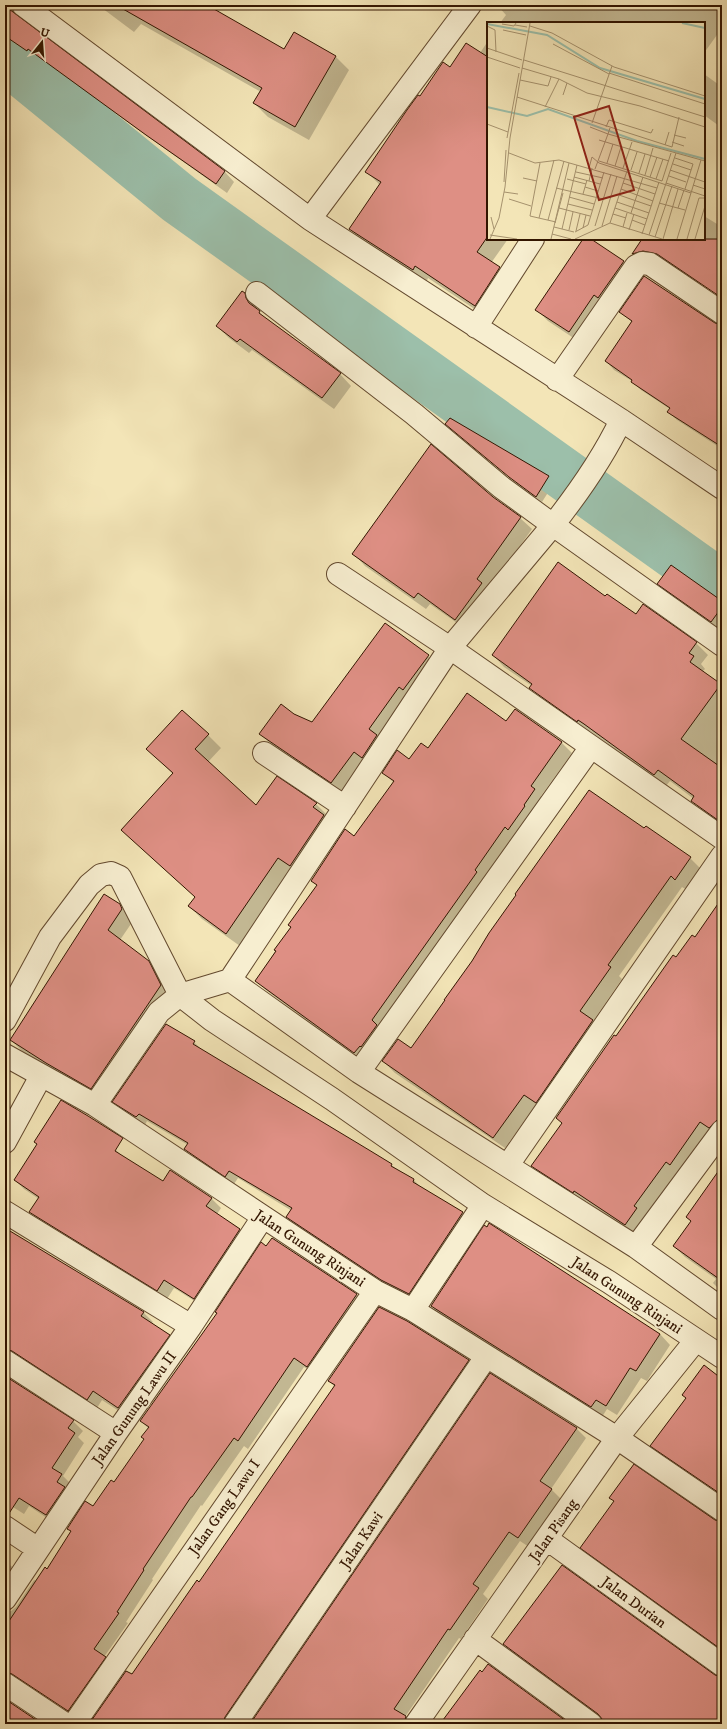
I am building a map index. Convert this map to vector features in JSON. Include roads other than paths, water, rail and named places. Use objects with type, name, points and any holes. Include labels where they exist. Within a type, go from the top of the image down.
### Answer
[{"type":"street","points":[[23,5],[310,219],[621,420],[722,488]]},
{"type":"street","points":[[310,219],[470,5]]},
{"type":"street","points":[[476,327],[532,240]]},
{"type":"street","points":[[557,380],[636,266],[642,263],[650,264],[722,313]]},
{"type":"street","points":[[257,293],[414,414],[501,487],[722,645]]},
{"type":"street","points":[[95,1105],[159,1012],[180,995],[230,980],[450,648],[575,497],[611,442],[621,420]]},
{"type":"street","points":[[338,574],[450,648],[722,838]]},
{"type":"street","points":[[359,1072],[591,747]]},
{"type":"street","points":[[264,753],[345,807]]},
{"type":"street","points":[[508,1165],[722,856]]},
{"type":"street","points":[[5,1020],[50,937],[89,885],[101,875],[111,873],[120,877],[180,995]]},
{"type":"street","points":[[230,980],[359,1072],[636,1247],[722,1309]]},
{"type":"street","name":"Jalan Gunung Rinjani","points":[[180,995],[212,1020],[332,1099],[483,1205],[609,1282],[722,1357]]},
{"type":"street","name":"Jalan Gunung Rinjani","points":[[5,1054],[41,1076],[95,1105],[374,1291],[413,1310],[617,1438],[722,1510]]},
{"type":"street","points":[[5,1142],[41,1076]]},
{"type":"street","points":[[636,1247],[722,1131]]},
{"type":"street","points":[[413,1310],[483,1205]]},
{"type":"street","points":[[5,1212],[191,1326]]},
{"type":"street","name":"Jalan Gunung Lawu II","points":[[5,1599],[263,1218]]},
{"type":"street","name":"Jalan Gang Lawu I","points":[[74,1724],[374,1291]]},
{"type":"street","name":"Jalan Pisang","points":[[416,1724],[617,1438],[696,1340]]},
{"type":"street","name":"Jalan Kawi","points":[[235,1724],[486,1357]]},
{"type":"street","points":[[5,1361],[116,1433]]},
{"type":"street","points":[[5,1527],[38,1549]]},
{"type":"street","name":"Jalan Durian","points":[[547,1539],[722,1665]]},
{"type":"street","points":[[475,1639],[591,1724]]},
{"type":"street","points":[[5,1684],[65,1724]]},
{"type":"waterway","points":[[5,57],[179,199],[722,587]]}]
